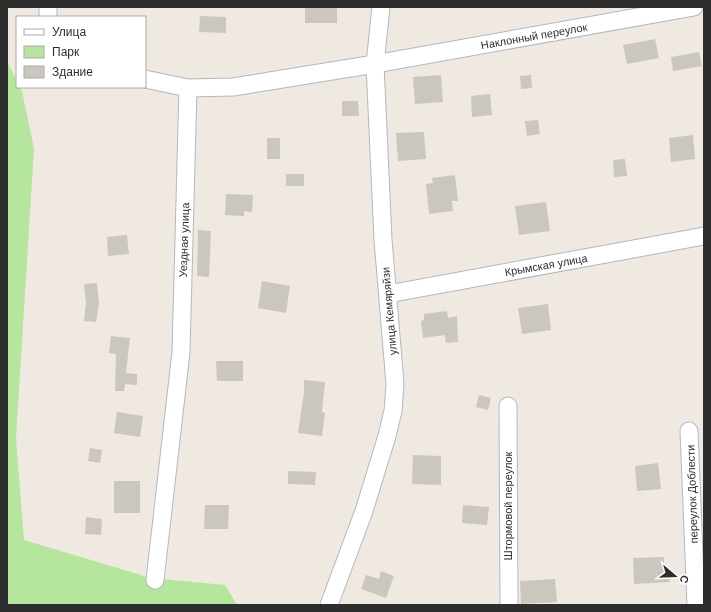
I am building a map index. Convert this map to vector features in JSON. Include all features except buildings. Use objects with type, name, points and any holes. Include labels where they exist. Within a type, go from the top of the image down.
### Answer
[{"type":"street","name":"улица Кемяряйзи","points":[[328,605],[364,510],[387,436],[393,411],[395,384],[383,240],[375,64],[381,7]]},
{"type":"street","name":"Наклонный переулок","points":[[375,64],[694,7]]},
{"type":"street","points":[[146,79],[188,88],[232,87],[375,64]]},
{"type":"street","name":"Уездная улица","points":[[155,580],[181,352],[188,88]]},
{"type":"street","name":"Крымская улица","points":[[388,294],[704,236]]},
{"type":"street","name":"Штормовой переулок","points":[[508,406],[509,605]]},
{"type":"street","name":"переулок Доблести","points":[[689,431],[696,605]]},
{"type":"green space","points":[[7,61],[16,79],[16,88],[20,88],[22,91],[34,149],[16,438],[24,540],[151,578],[225,585],[237,605],[7,605]]}]
